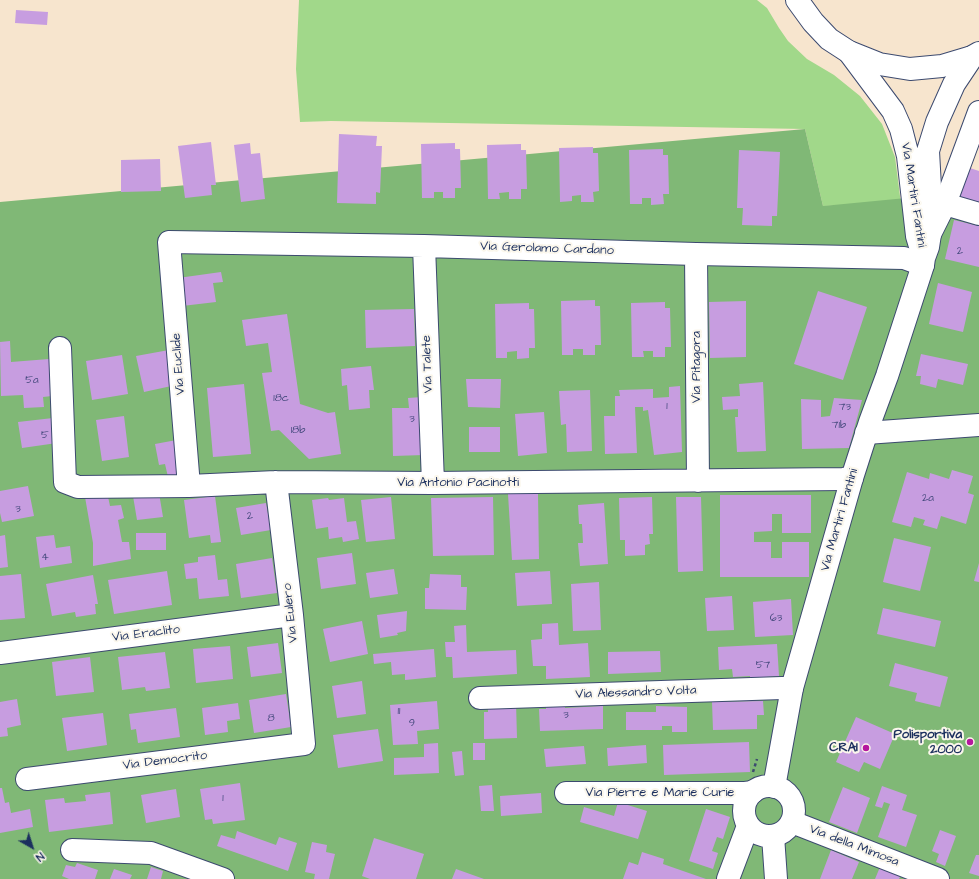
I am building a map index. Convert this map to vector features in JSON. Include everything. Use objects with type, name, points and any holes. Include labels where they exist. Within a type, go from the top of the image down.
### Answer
[{"type":"street","points":[[797,0],[812,22],[829,39],[849,52],[878,64],[910,69],[942,66],[976,55]]},
{"type":"street","name":"Via Martiri Fantini","points":[[849,52],[893,112],[901,129],[908,156],[917,236],[923,262]]},
{"type":"street","name":"Via Martiri Fantini","points":[[774,787],[792,688],[852,478],[866,433],[887,376],[928,247],[931,205],[928,151],[937,122],[954,84],[976,55]]},
{"type":"street","points":[[930,234],[945,204],[979,112]]},
{"type":"street","points":[[945,204],[979,214]]},
{"type":"street","name":"Via Gerolamo Cardano","points":[[170,242],[424,246],[904,258],[923,262]]},
{"type":"street","name":"Via Euclide","points":[[170,242],[189,486]]},
{"type":"street","name":"Via Talete","points":[[424,246],[433,483]]},
{"type":"street","name":"Via Pitagora","points":[[696,254],[698,481]]},
{"type":"street","name":"Via Antonio Pacinotti","points":[[60,348],[65,482],[78,487],[189,486],[276,482],[433,483],[852,478]]},
{"type":"street","points":[[866,433],[979,425]]},
{"type":"street","name":"Via Eulero","points":[[276,482],[292,615],[304,744]]},
{"type":"street","name":"Via Eraclito","points":[[0,654],[292,615]]},
{"type":"street","name":"Via Alessandro Volta","points":[[480,698],[792,688]]},
{"type":"street","name":"Via Democrito","points":[[27,779],[304,744]]},
{"type":"street","points":[[728,879],[748,826],[744,812],[747,800],[753,792],[763,787],[774,787],[782,790],[789,797],[794,808],[792,822],[784,832],[773,836],[760,835],[748,826]]},
{"type":"street","name":"Via Pierre e Marie Curie","points":[[566,793],[753,792]]},
{"type":"street","name":"Via della Mimosa","points":[[792,822],[938,879]]},
{"type":"street","points":[[773,836],[776,879]]},
{"type":"street","points":[[72,850],[150,853],[223,879]]},
{"type":"green space","points":[[299,0],[757,0],[767,8],[788,41],[807,59],[834,75],[860,96],[882,124],[895,157],[901,204],[823,206],[805,129],[331,121],[300,122],[296,69]]},
{"type":"green space","points":[[805,129],[823,206],[979,191],[979,879],[0,879],[0,202]]},
{"type":"building","points":[[16,10],[48,12],[47,25],[15,23]]},
{"type":"building","points":[[339,134],[377,136],[376,146],[382,146],[380,193],[376,192],[376,204],[337,203]]},
{"type":"building","points":[[211,142],[216,185],[211,185],[212,195],[185,198],[178,146]]},
{"type":"building","points":[[250,143],[251,154],[260,153],[265,199],[241,202],[234,145]]},
{"type":"building","points":[[455,143],[455,149],[460,149],[461,188],[455,188],[455,198],[443,198],[443,192],[434,192],[434,198],[422,198],[421,144]]},
{"type":"building","points":[[521,144],[521,150],[526,150],[527,189],[521,189],[521,199],[509,199],[509,192],[499,193],[500,199],[488,199],[487,145]]},
{"type":"building","points":[[593,147],[593,153],[598,153],[599,191],[593,192],[594,202],[581,202],[581,195],[572,196],[572,201],[560,202],[559,148]]},
{"type":"building","points":[[663,149],[663,155],[668,155],[669,194],[663,194],[664,204],[651,205],[651,198],[642,198],[642,204],[630,204],[629,150]]},
{"type":"building","points":[[739,150],[780,152],[777,216],[772,216],[772,226],[742,225],[743,208],[737,208]]},
{"type":"building","points":[[160,159],[161,191],[121,192],[121,160]]},
{"type":"building","points":[[970,168],[979,171],[979,203],[960,197]]},
{"type":"building","points":[[954,220],[979,226],[979,267],[945,259]]},
{"type":"building","points":[[221,272],[223,282],[213,283],[216,302],[182,306],[178,278]]},
{"type":"building","points":[[938,283],[972,292],[963,332],[929,324]]},
{"type":"building","points":[[818,291],[867,307],[843,380],[794,364]]},
{"type":"building","points":[[595,300],[595,306],[600,306],[601,345],[595,345],[595,355],[583,355],[583,349],[573,349],[573,355],[562,355],[561,301]]},
{"type":"building","points":[[746,301],[746,357],[710,358],[709,302]]},
{"type":"building","points":[[665,302],[665,308],[670,308],[671,347],[665,347],[665,357],[653,357],[653,351],[643,351],[644,357],[632,357],[631,303]]},
{"type":"building","points":[[529,303],[529,309],[534,309],[535,348],[529,348],[529,358],[517,359],[517,351],[507,352],[507,358],[496,358],[495,304]]},
{"type":"building","points":[[414,309],[415,346],[366,348],[365,310]]},
{"type":"building","points":[[287,314],[300,404],[328,413],[335,412],[341,454],[309,459],[279,430],[271,431],[262,373],[272,372],[268,343],[246,346],[242,320]]},
{"type":"building","points":[[10,341],[11,362],[49,359],[52,396],[43,397],[44,407],[24,408],[23,395],[1,396],[0,342]]},
{"type":"building","points":[[169,350],[176,385],[144,392],[136,356]]},
{"type":"building","points":[[921,354],[968,364],[963,385],[938,379],[936,388],[920,384],[921,376],[916,376]]},
{"type":"building","points":[[122,355],[128,394],[92,400],[86,361]]},
{"type":"building","points":[[371,366],[374,390],[369,390],[370,408],[349,410],[347,385],[342,386],[341,369]]},
{"type":"building","points":[[466,379],[501,379],[500,408],[468,407]]},
{"type":"building","points":[[763,382],[766,451],[737,452],[735,417],[738,417],[738,409],[723,410],[722,397],[740,396],[739,384]]},
{"type":"building","points":[[244,384],[251,454],[213,457],[207,388]]},
{"type":"building","points":[[680,386],[682,452],[654,455],[648,410],[643,411],[643,407],[635,407],[637,453],[605,454],[604,416],[615,416],[615,396],[620,396],[619,390],[653,389],[653,398],[669,397],[669,387]]},
{"type":"building","points":[[590,390],[592,451],[567,452],[566,424],[561,425],[559,391]]},
{"type":"building","points":[[422,397],[424,455],[393,456],[392,408],[409,408],[408,398]]},
{"type":"building","points":[[834,398],[862,400],[849,448],[802,449],[801,399],[821,400],[821,417],[830,416]]},
{"type":"building","points":[[544,412],[547,453],[518,456],[515,414]]},
{"type":"building","points":[[124,416],[129,457],[102,461],[96,420]]},
{"type":"building","points":[[53,418],[57,443],[22,448],[18,422]]},
{"type":"building","points":[[469,427],[500,427],[500,452],[469,452]]},
{"type":"building","points":[[182,439],[189,472],[168,477],[165,464],[159,465],[155,444]]},
{"type":"building","points":[[952,470],[973,476],[968,493],[974,495],[966,524],[941,516],[937,529],[923,525],[925,520],[914,517],[911,527],[892,522],[907,472],[929,479],[930,473],[949,479]]},
{"type":"building","points":[[28,486],[34,516],[2,522],[0,513],[0,491]]},
{"type":"building","points":[[107,492],[110,506],[121,505],[124,518],[118,520],[122,542],[129,542],[131,559],[93,566],[93,543],[85,497]]},
{"type":"building","points":[[159,493],[163,517],[137,520],[133,496]]},
{"type":"building","points":[[508,494],[538,494],[539,559],[512,560]]},
{"type":"building","points":[[720,495],[811,495],[811,533],[782,533],[782,514],[772,514],[772,531],[754,532],[754,542],[771,542],[771,558],[782,558],[782,542],[809,542],[809,577],[720,577]]},
{"type":"building","points":[[215,496],[221,542],[211,543],[210,535],[189,538],[184,500]]},
{"type":"building","points":[[391,497],[395,539],[366,542],[361,500]]},
{"type":"building","points":[[493,497],[494,555],[433,556],[431,498]]},
{"type":"building","points":[[652,497],[653,534],[649,534],[650,544],[645,545],[645,555],[625,556],[625,540],[620,540],[619,498]]},
{"type":"building","points":[[676,497],[701,497],[703,571],[678,572]]},
{"type":"building","points":[[328,498],[329,500],[344,498],[347,522],[356,521],[359,539],[343,542],[342,537],[329,539],[328,527],[316,529],[312,500]]},
{"type":"building","points":[[266,503],[271,530],[241,535],[236,508]]},
{"type":"building","points":[[604,503],[608,564],[580,566],[578,543],[583,543],[582,524],[579,524],[578,505]]},
{"type":"building","points":[[136,533],[166,533],[166,550],[136,550]]},
{"type":"building","points":[[5,535],[8,567],[0,568],[0,536]]},
{"type":"building","points":[[54,535],[56,548],[70,546],[72,563],[40,568],[36,537]]},
{"type":"building","points":[[894,538],[931,547],[920,591],[883,582]]},
{"type":"building","points":[[352,553],[356,584],[321,589],[317,558]]},
{"type":"building","points":[[215,555],[218,580],[227,579],[229,596],[199,599],[197,578],[186,579],[184,564],[198,562],[198,557]]},
{"type":"building","points":[[272,558],[277,593],[241,598],[236,564]]},
{"type":"building","points":[[979,563],[979,582],[974,581]]},
{"type":"building","points":[[394,569],[398,594],[370,598],[366,573]]},
{"type":"building","points":[[167,571],[172,605],[114,614],[108,580]]},
{"type":"building","points":[[550,571],[552,604],[517,606],[515,573]]},
{"type":"building","points":[[21,574],[25,618],[0,620],[0,576]]},
{"type":"building","points":[[430,574],[461,575],[461,587],[467,587],[466,610],[425,609],[425,588],[429,588]]},
{"type":"building","points":[[93,575],[98,604],[95,604],[96,614],[76,617],[75,612],[52,616],[46,584]]},
{"type":"building","points":[[599,582],[601,630],[573,631],[571,584]]},
{"type":"building","points":[[732,596],[734,630],[707,631],[705,598]]},
{"type":"building","points":[[791,599],[793,635],[755,637],[753,602]]},
{"type":"building","points":[[883,608],[941,621],[935,647],[877,634]]},
{"type":"building","points":[[407,611],[406,631],[397,633],[398,635],[380,638],[377,615]]},
{"type":"building","points":[[362,621],[368,654],[330,662],[323,629]]},
{"type":"building","points":[[558,623],[559,645],[588,643],[590,677],[546,679],[546,666],[533,666],[531,640],[542,639],[542,624]]},
{"type":"building","points":[[466,625],[467,652],[516,650],[517,674],[453,678],[452,657],[446,657],[445,642],[455,642],[454,626]]},
{"type":"building","points":[[278,643],[282,673],[251,677],[247,647]]},
{"type":"building","points":[[777,644],[779,676],[750,678],[750,676],[733,677],[732,669],[719,670],[718,647]]},
{"type":"building","points":[[230,646],[233,679],[196,683],[193,649]]},
{"type":"building","points":[[434,649],[436,677],[405,680],[405,674],[392,675],[391,662],[374,664],[373,654]]},
{"type":"building","points":[[660,651],[661,672],[608,674],[608,652]]},
{"type":"building","points":[[165,652],[170,688],[146,691],[145,687],[122,690],[118,657]]},
{"type":"building","points":[[90,657],[94,692],[56,696],[52,662]]},
{"type":"building","points":[[895,663],[948,677],[940,707],[915,701],[917,693],[889,686]]},
{"type":"building","points":[[362,681],[366,714],[337,718],[332,686]]},
{"type":"building","points":[[286,694],[291,727],[254,733],[249,700]]},
{"type":"building","points":[[17,699],[21,725],[7,728],[8,736],[0,737],[0,702]]},
{"type":"building","points":[[437,701],[439,729],[417,731],[418,744],[393,745],[390,705]]},
{"type":"building","points":[[763,701],[764,715],[757,715],[757,729],[713,730],[712,702]]},
{"type":"building","points":[[516,702],[517,738],[484,739],[484,712],[488,712],[488,703]]},
{"type":"building","points":[[546,702],[564,702],[565,708],[603,706],[603,729],[540,731],[539,709],[546,709]]},
{"type":"building","points":[[238,703],[240,719],[227,721],[228,732],[205,735],[202,708]]},
{"type":"building","points":[[656,706],[687,707],[687,732],[672,732],[672,726],[662,726],[662,730],[626,730],[626,712],[656,712]]},
{"type":"building","points":[[176,708],[180,737],[138,743],[136,729],[131,730],[129,714]]},
{"type":"building","points":[[103,713],[107,745],[67,751],[62,718]]},
{"type":"building","name":"CRAI","points":[[856,717],[895,734],[880,769],[864,762],[859,772],[836,762]]},
{"type":"building","points":[[378,729],[383,761],[338,768],[333,735]]},
{"type":"building","points":[[749,742],[750,772],[664,775],[663,745]]},
{"type":"building","points":[[438,743],[439,773],[394,775],[394,758],[424,757],[424,744]]},
{"type":"building","points":[[473,743],[485,743],[485,760],[473,760]]},
{"type":"building","points":[[646,745],[647,763],[608,766],[607,748]]},
{"type":"building","points":[[584,746],[586,764],[546,767],[544,749]]},
{"type":"building","points":[[462,751],[464,775],[455,776],[452,752]]},
{"type":"building","points":[[240,783],[245,820],[213,824],[212,819],[205,820],[200,789]]},
{"type":"building","points":[[492,785],[494,811],[481,811],[479,786]]},
{"type":"building","points":[[882,786],[907,795],[902,810],[917,815],[906,847],[878,837],[890,804],[884,802],[882,808],[875,806]]},
{"type":"building","points":[[843,787],[870,798],[857,833],[829,822]]},
{"type":"building","points":[[0,788],[2,788],[5,803],[9,802],[11,813],[30,809],[33,827],[0,833]]},
{"type":"building","points":[[176,789],[180,817],[146,823],[141,795]]},
{"type":"building","points":[[110,792],[113,824],[49,832],[45,800],[64,798],[65,803],[86,801],[85,795]]},
{"type":"building","points":[[541,793],[542,813],[501,816],[500,796]]},
{"type":"building","points":[[618,802],[647,811],[638,839],[580,822],[584,807],[614,816]]},
{"type":"building","points":[[706,809],[730,817],[723,839],[717,837],[712,851],[718,853],[713,869],[689,861]]},
{"type":"building","points":[[940,830],[956,836],[945,866],[936,862],[939,854],[932,851]]},
{"type":"building","points":[[237,831],[276,845],[279,837],[297,843],[288,871],[217,846],[221,835],[235,839]]},
{"type":"building","points":[[374,838],[424,854],[416,879],[370,879],[362,876]]},
{"type":"building","points":[[312,842],[327,845],[326,852],[335,854],[329,879],[314,879],[315,874],[305,872]]},
{"type":"building","points":[[831,850],[859,862],[852,879],[820,879]]},
{"type":"building","points":[[642,852],[664,859],[663,864],[706,879],[623,879],[629,862],[638,865]]},
{"type":"building","points":[[976,855],[979,855],[979,876],[969,873]]},
{"type":"building","points":[[77,863],[98,870],[95,879],[69,879],[62,876],[66,865],[75,867]]},
{"type":"building","points":[[151,867],[163,871],[161,879],[147,879]]},
{"type":"building","points":[[880,867],[901,875],[899,879],[875,879]]},
{"type":"building","points":[[114,869],[132,875],[130,879],[110,879]]},
{"type":"building","points":[[456,869],[484,879],[452,879]]},
{"type":"place","name":"Polisportiva 2000","points":[[970,742]]},
{"type":"place","name":"CRAI","points":[[866,748]]}]
